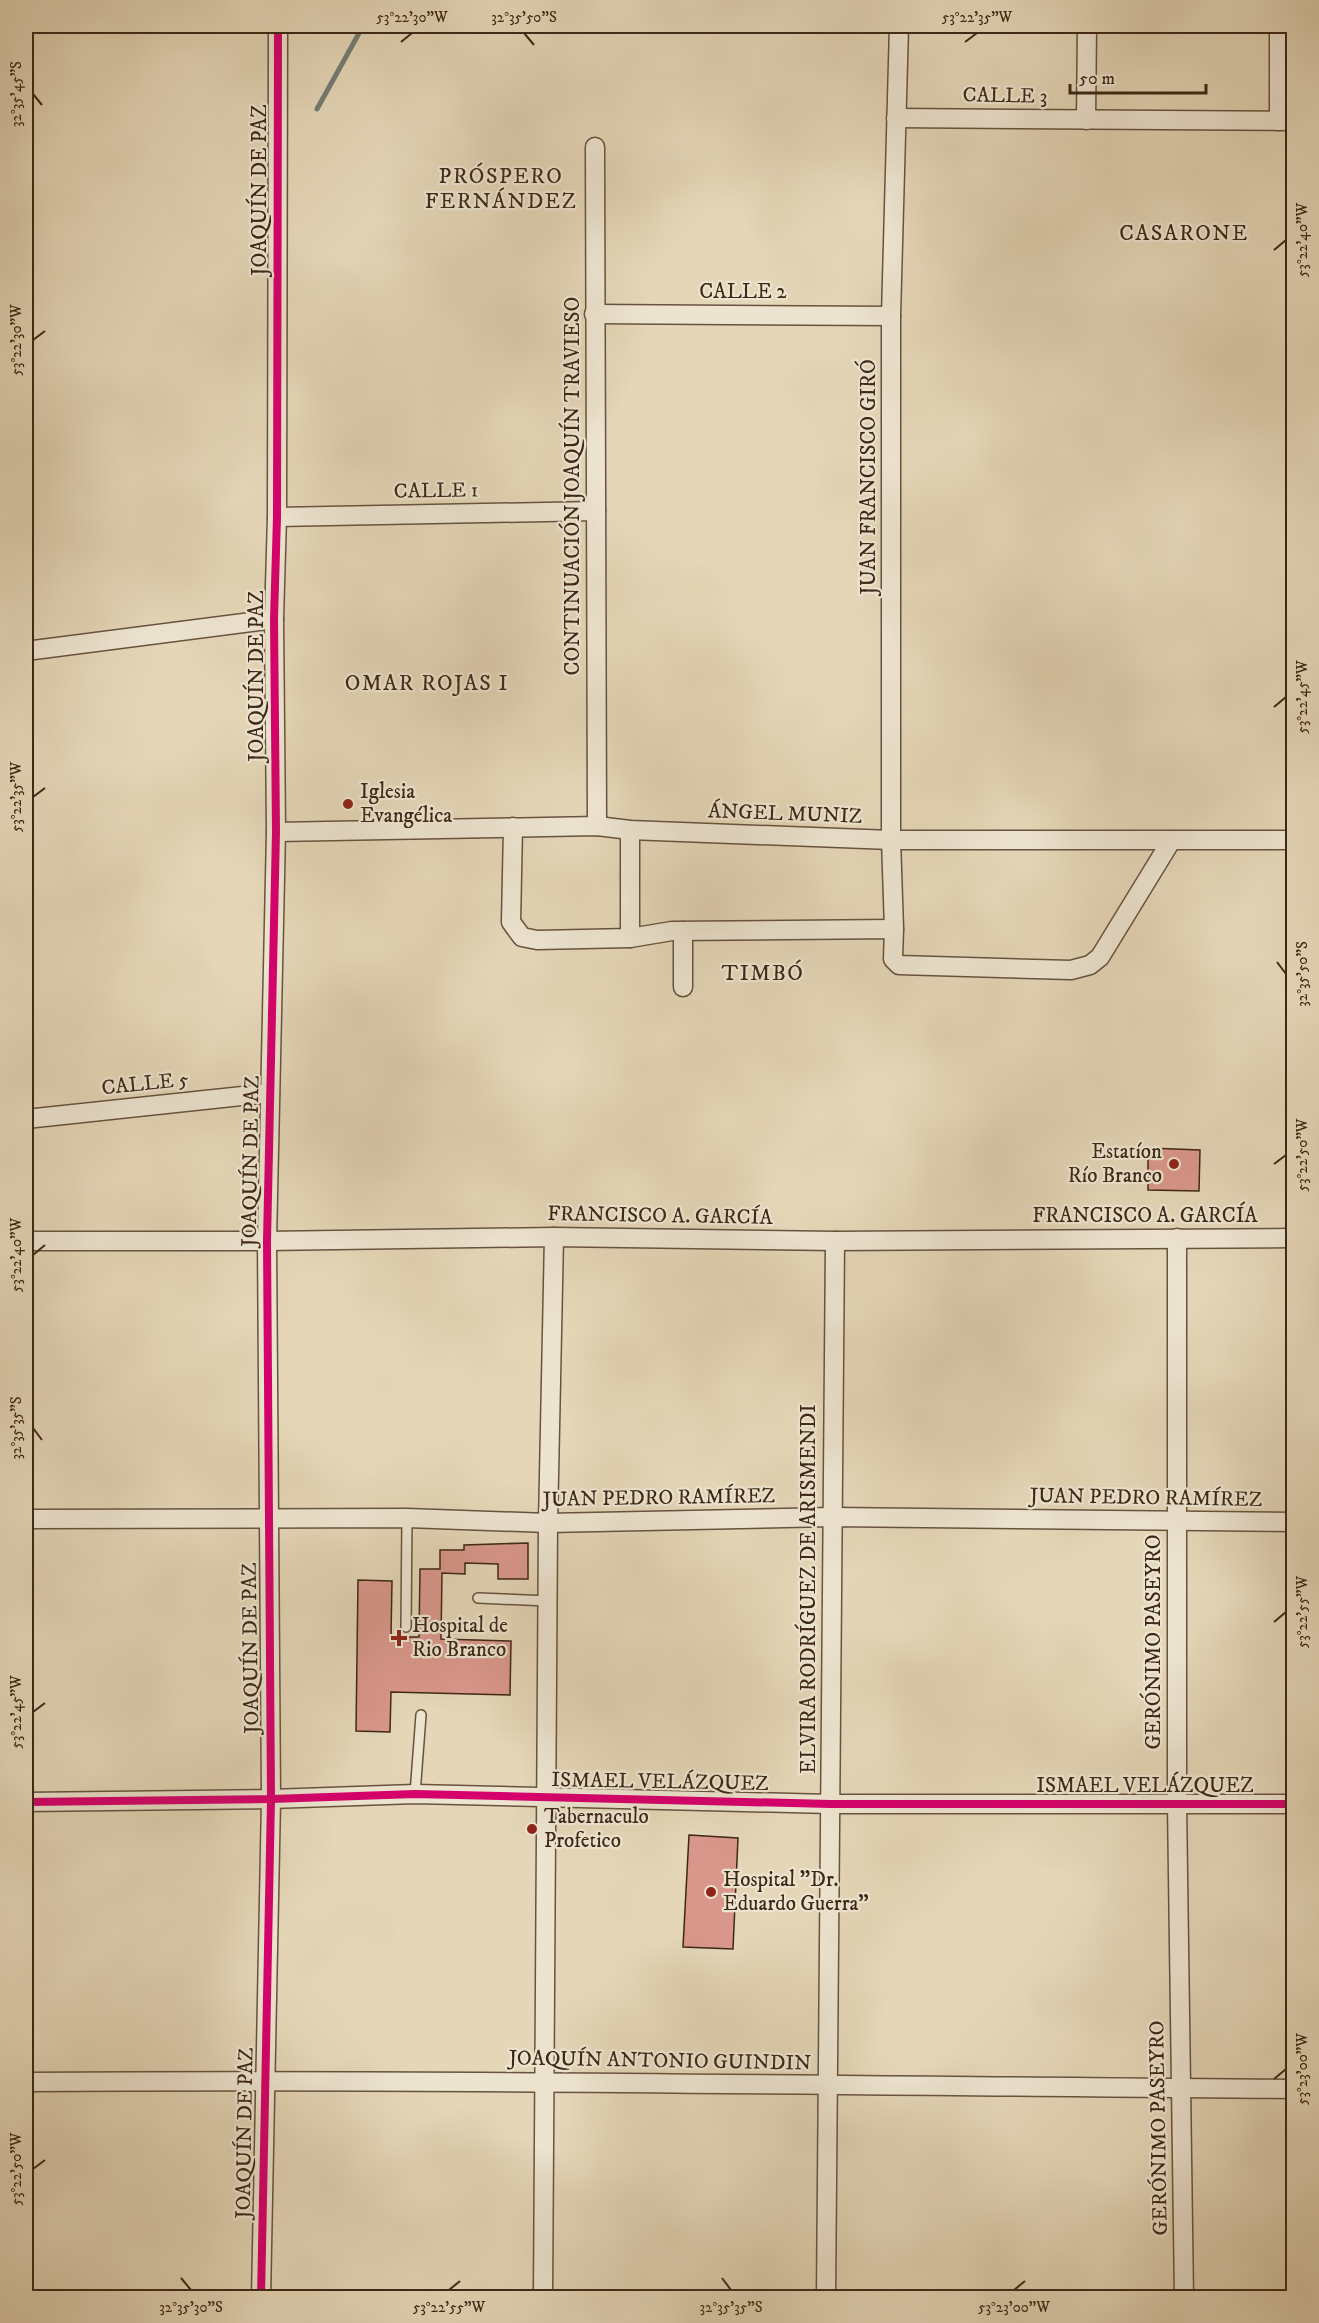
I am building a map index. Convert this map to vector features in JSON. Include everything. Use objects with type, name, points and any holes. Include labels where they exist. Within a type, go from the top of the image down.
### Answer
[{"type":"street","name":"JOAQUÍN DE PAZ","points":[[261,2298],[270,1799],[267,1241],[276,831],[274,619],[277,517],[278,26]]},
{"type":"street","name":"JUAN FRANCISCO GIRÓ","points":[[899,26],[891,316],[893,959],[898,965],[1071,970],[1090,965],[1100,957],[1172,841]]},
{"type":"street","points":[[1086,120],[1087,26]]},
{"type":"street","points":[[1279,26],[1286,121]]},
{"type":"street","name":"CALLE 3","points":[[896,117],[1286,121]]},
{"type":"street","name":"CONTINUACIÓN JOAQUÍN TRAVIESO","points":[[595,147],[597,826]]},
{"type":"street","name":"CALLE 2","points":[[594,314],[891,316]]},
{"type":"street","name":"CALLE 1","points":[[277,517],[596,511]]},
{"type":"street","points":[[26,651],[274,619]]},
{"type":"street","name":"ÁNGEL MUNIZ","points":[[276,831],[597,826],[630,830],[891,840],[1293,840]]},
{"type":"street","points":[[513,828],[511,922],[522,936],[537,940],[630,938],[683,931],[894,929]]},
{"type":"street","points":[[630,830],[630,938]]},
{"type":"street","points":[[683,931],[683,987]]},
{"type":"street","name":"CALLE 5","points":[[26,1119],[270,1093]]},
{"type":"street","points":[[543,2298],[548,1523],[554,1237]]},
{"type":"street","name":"FRANCISCO A. GARCÍA","points":[[26,1241],[267,1241],[554,1237],[835,1241],[1293,1238]]},
{"type":"street","name":"GERÓNIMO PASEYRO","points":[[1177,1238],[1176,1803],[1184,2298]]},
{"type":"street","name":"ELVIRA RODRÍGUEZ DE ARISMENDI","points":[[826,2298],[835,1241]]},
{"type":"street","name":"JUAN PEDRO RAMÍREZ","points":[[26,1519],[407,1518],[548,1523],[831,1517],[1293,1522]]},
{"type":"street","name":"ISMAEL VELÁZQUEZ","points":[[26,1802],[270,1799],[415,1794],[830,1804],[1293,1804]]},
{"type":"street","name":"JOAQUÍN ANTONIO GUINDIN","points":[[26,2082],[544,2080],[828,2087],[1293,2089]]},
{"type":"lane","points":[[406,1627],[407,1518]]},
{"type":"lane","points":[[478,1598],[548,1601]]},
{"type":"lane","points":[[415,1794],[421,1715]]},
{"type":"building","name":"Estatíon Río Branco","points":[[1148,1148],[1200,1150],[1199,1191],[1148,1190]]},
{"type":"building","name":"Hospital de Rio Branco","points":[[528,1543],[528,1579],[498,1579],[498,1564],[465,1563],[465,1574],[442,1573],[441,1639],[511,1641],[510,1695],[391,1692],[390,1732],[356,1731],[358,1580],[392,1581],[391,1637],[419,1637],[420,1569],[440,1569],[440,1550],[464,1550],[464,1545]]},
{"type":"building","name":"Hospital \"Dr. Eduardo Guerra\"","points":[[689,1835],[738,1838],[733,1949],[683,1947]]},
{"type":"waterway","points":[[317,109],[363,26]]},
{"type":"cycle path","points":[[261,2298],[271,1799],[267,1241],[276,832],[274,619],[277,517],[278,26]]},
{"type":"cycle path","points":[[26,1802],[271,1799],[415,1794],[830,1804],[1294,1804]]},
{"type":"place","name":"Iglesia Evangélica","points":[[348,804]]},
{"type":"place","name":"Estatíon Río Branco","points":[[1174,1164]]},
{"type":"place","name":"Hospital de Rio Branco","points":[[399,1638]]},
{"type":"place","name":"Tabernaculo Profetico","points":[[532,1829]]},
{"type":"place","name":"Hospital \"Dr. Eduardo Guerra\"","points":[[711,1892]]},
{"type":"district","name":"PRÓSPERO FERNÁNDEZ","points":[[501,188]]},
{"type":"district","name":"CASARONE","points":[[1184,233]]},
{"type":"district","name":"OMAR ROJAS I","points":[[427,683]]},
{"type":"district","name":"TIMBÓ","points":[[763,973]]}]
